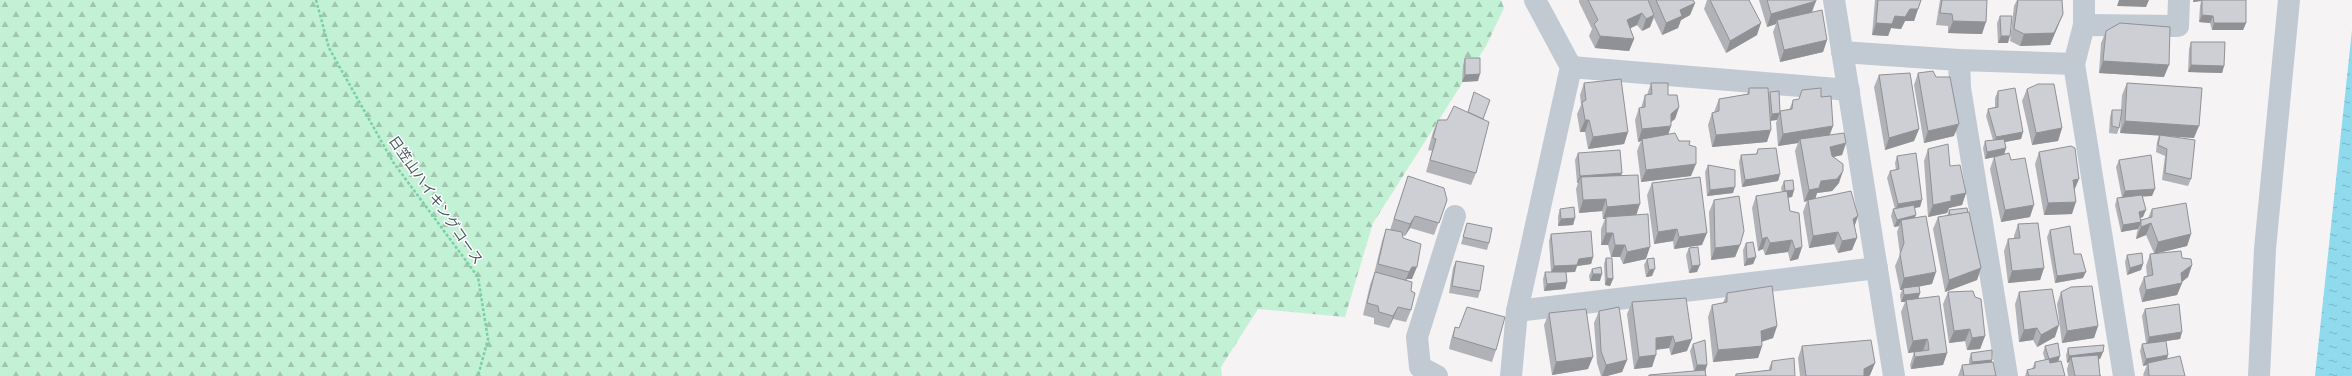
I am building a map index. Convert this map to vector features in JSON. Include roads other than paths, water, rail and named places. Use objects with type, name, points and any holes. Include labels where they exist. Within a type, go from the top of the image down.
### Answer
[{"type":"street","points":[[1511,376],[1517,311],[1571,67],[1536,0]]},
{"type":"street","points":[[1834,0],[1894,376]]},
{"type":"street","points":[[2084,0],[2084,25],[2074,64],[2124,376]]},
{"type":"street","points":[[2084,25],[2178,26],[2179,0]]},
{"type":"street","points":[[2259,376],[2265,249],[2289,0]]},
{"type":"street","points":[[1842,52],[1959,60],[2074,64]]},
{"type":"street","points":[[1959,60],[1960,88],[2007,376]]},
{"type":"street","points":[[1571,67],[1849,90]]},
{"type":"street","points":[[1437,376],[1420,367],[1417,337],[1455,216]]},
{"type":"street","points":[[1517,311],[1877,268]]},
{"type":"water","points":[[2352,30],[2352,376],[2315,376]]}]
